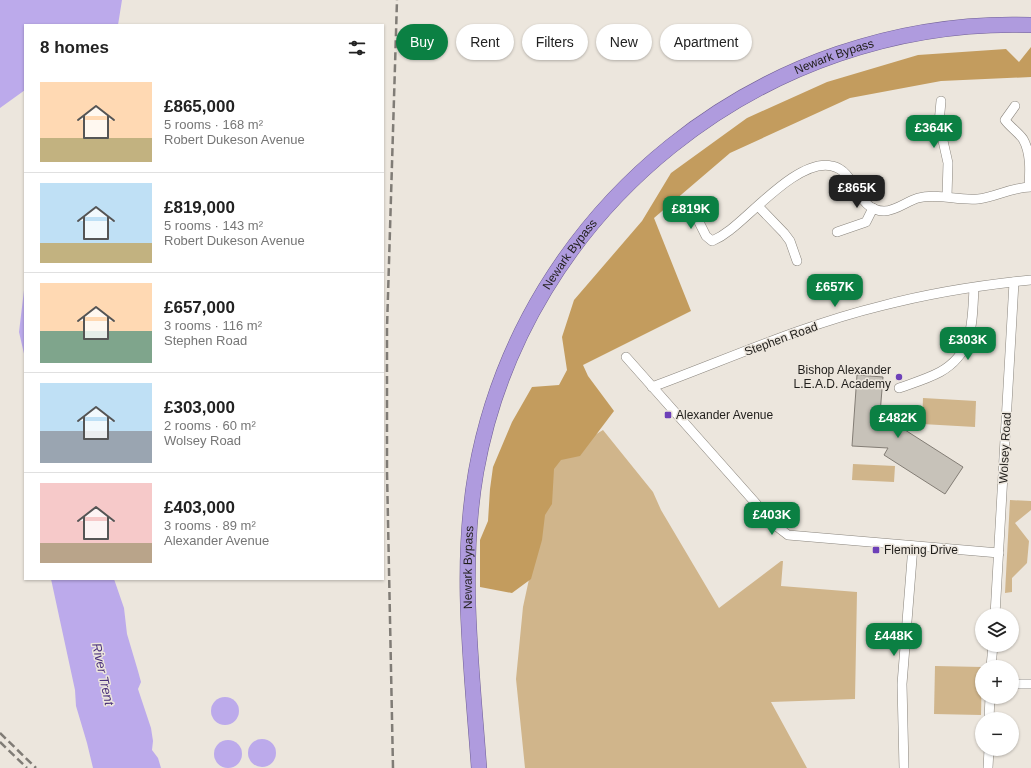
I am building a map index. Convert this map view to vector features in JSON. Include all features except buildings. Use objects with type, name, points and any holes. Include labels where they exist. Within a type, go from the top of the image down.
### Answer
[{"type":"highway","name":"Newark Bypass","points":[[479,768],[470,646],[468,569],[469,521],[476,471],[486,427],[509,359],[527,321],[549,283],[580,239],[605,208],[654,158],[722,108],[763,85],[806,65],[851,48],[892,38],[928,31],[988,25],[1031,25]]},
{"type":"street","points":[[941,101],[939,123],[948,163],[947,196]]},
{"type":"street","points":[[689,202],[706,236],[712,241],[731,230],[785,183],[818,166],[830,165],[842,169],[846,172],[864,202],[873,208],[884,211],[891,210],[918,198],[947,196],[959,199],[978,199],[1030,186],[1031,163],[1024,140],[1005,120],[1015,106]]},
{"type":"street","points":[[758,206],[790,241],[797,262]]},
{"type":"street","points":[[837,232],[866,222],[873,208]]},
{"type":"street","name":"Stephen Road","points":[[652,387],[851,314],[882,306],[974,288],[1031,280]]},
{"type":"street","name":"Wolsey Road","points":[[995,608],[1014,282]]},
{"type":"street","points":[[899,388],[941,372],[958,357],[969,339],[972,330],[974,288]]},
{"type":"street","points":[[626,357],[775,525],[788,535],[999,553]]},
{"type":"street","points":[[904,768],[902,684],[913,546]]},
{"type":"street","points":[[1019,684],[1031,684]]},
{"type":"street","points":[[988,768],[989,756]]},
{"type":"shaded area","points":[[1031,47],[1031,77],[941,81],[850,98],[730,153],[654,218],[691,311],[583,365],[588,376],[614,411],[580,456],[561,460],[554,469],[552,504],[545,515],[542,540],[531,579],[512,593],[480,587],[480,540],[488,521],[493,467],[512,422],[532,387],[559,385],[567,370],[562,337],[574,300],[642,221],[671,173],[747,118],[827,82],[918,55],[1006,49],[1019,62]]},
{"type":"shaded area","points":[[923,398],[976,401],[975,427],[922,424]]},
{"type":"shaded area","points":[[603,430],[653,492],[661,510],[719,608],[781,561],[783,561],[781,586],[857,592],[855,699],[771,702],[807,768],[525,768],[516,679],[523,607],[555,459]]},
{"type":"shaded area","points":[[853,464],[895,466],[894,482],[852,480]]},
{"type":"shaded area","points":[[1010,500],[1031,501],[1031,510],[1015,523],[1029,541],[1027,563],[1012,578],[1012,592],[1005,593]]},
{"type":"shaded area","points":[[935,666],[975,667],[975,704],[981,704],[981,712],[975,712],[975,715],[934,714]]},
{"type":"water","points":[[0,0],[122,0],[118,24],[24,24],[24,91],[0,108]]},
{"type":"water","points":[[24,290],[24,354],[19,332]]},
{"type":"water","name":"River Trent","points":[[51,580],[114,580],[124,608],[127,634],[141,682],[138,689],[151,728],[153,741],[152,750],[158,758],[161,768],[93,768],[76,706],[75,690]]},
{"type":"water","points":[[225,697],[235,701],[239,711],[235,721],[225,725],[215,721],[211,711],[215,701]]},
{"type":"water","points":[[262,739],[272,743],[276,753],[272,763],[262,767],[252,763],[248,753],[252,743]]},
{"type":"water","points":[[228,740],[238,744],[242,754],[238,764],[228,768],[218,764],[214,754],[218,744]]},
{"type":"railway","points":[[393,768],[387,471],[387,328],[397,0]]},
{"type":"railway","points":[[0,733],[36,768]]},
{"type":"railway","points":[[0,742],[27,768]]},
{"type":"place","name":"Bishop Alexander L.E.A.D. Academy","points":[[899,377]]},
{"type":"place","name":"Alexander Avenue","points":[[668,415]]},
{"type":"place","name":"Fleming Drive","points":[[876,550]]}]
